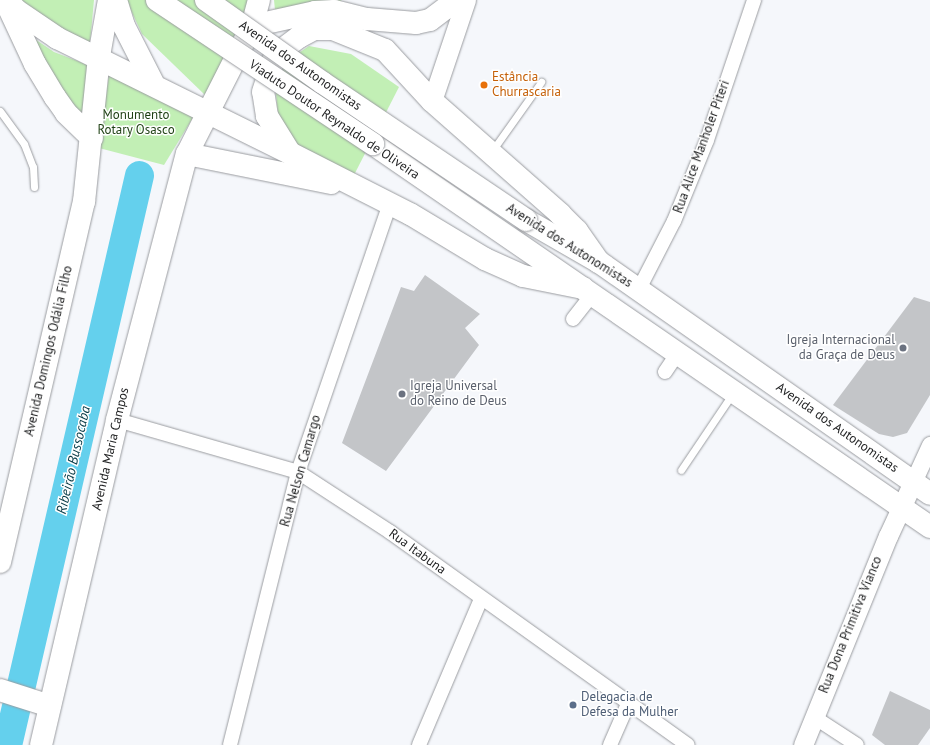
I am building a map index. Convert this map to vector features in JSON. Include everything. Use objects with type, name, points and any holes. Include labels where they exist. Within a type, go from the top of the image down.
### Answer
[{"type":"main road","points":[[6,0],[36,24],[356,188],[390,203],[492,262],[523,276],[587,292]]},
{"type":"main road","points":[[6,0],[34,64],[66,113],[92,138]]},
{"type":"main road","name":"Avenida Domingos Odália Filho","points":[[0,562],[84,202],[92,138],[99,56],[109,0]]},
{"type":"main road","points":[[116,0],[124,26],[153,83]]},
{"type":"main road","name":"Viaduto Doutor Reynaldo de Oliveira","points":[[156,0],[373,144],[511,241]]},
{"type":"main road","name":"Avenida dos Autonomistas","points":[[206,0],[323,83],[526,220],[599,262],[922,488]]},
{"type":"main road","name":"Avenida Maria Campos","points":[[41,745],[42,703],[187,154],[252,26],[259,0]]},
{"type":"main road","points":[[252,26],[315,12],[363,10],[394,23],[430,20],[457,0]]},
{"type":"main road","points":[[432,101],[466,0]]},
{"type":"main road","points":[[363,10],[385,50],[432,101],[573,227],[599,262]]},
{"type":"main road","points":[[290,153],[267,116],[263,92],[275,55],[299,37],[314,29],[334,29],[385,50]]},
{"type":"main road","points":[[187,154],[356,188]]},
{"type":"main road","name":"Avenida dos Autonomistas","points":[[511,241],[678,353],[930,527]]},
{"type":"main road","name":"Rua Dona Primitiva Vianco","points":[[803,745],[901,506],[922,488]]},
{"type":"main road","points":[[0,690],[42,703]]},
{"type":"street","name":"Rua Alice Manholer Piteri","points":[[639,290],[674,221],[707,140],[754,0]]},
{"type":"street","name":"Rua Nelson Camargo","points":[[230,745],[298,472],[390,203]]},
{"type":"street","points":[[573,319],[587,292]]},
{"type":"street","points":[[665,372],[678,353]]},
{"type":"street","name":"Rua Itabuna","points":[[117,420],[298,472],[390,532],[481,599],[688,745]]},
{"type":"street","points":[[922,488],[930,445]]},
{"type":"street","points":[[419,745],[481,599]]},
{"type":"street","points":[[610,745],[628,704]]},
{"type":"street","points":[[814,717],[856,745]]},
{"type":"lane","points":[[491,153],[541,82]]},
{"type":"lane","points":[[0,111],[24,144],[32,167],[34,187]]},
{"type":"lane","points":[[681,470],[734,392]]},
{"type":"green space","points":[[21,0],[94,0],[90,43],[28,12]]},
{"type":"green space","points":[[126,0],[249,0],[244,31],[205,95],[142,34]]},
{"type":"green space","points":[[274,0],[342,0],[332,6],[297,10],[275,10]]},
{"type":"green space","points":[[26,33],[54,52],[88,65],[84,119],[72,113]]},
{"type":"green space","points":[[309,46],[351,54],[399,87],[353,177],[294,147],[278,115],[276,94],[284,63]]},
{"type":"green space","name":"Monumento Rotary Osasco","points":[[109,74],[194,116],[164,165],[99,148]]},
{"type":"building","name":"Igreja Universal do Reino de Deus","points":[[425,275],[480,314],[465,328],[479,345],[386,471],[342,443],[401,287],[414,291]]},
{"type":"building","name":"Igreja Internacional da Graça de Deus","points":[[914,297],[930,302],[930,395],[907,433],[893,437],[879,434],[833,405]]},
{"type":"building","points":[[890,691],[930,710],[930,728],[918,745],[885,745],[872,735]]},
{"type":"waterway","name":"Ribeirão Bussocaba","points":[[7,745],[139,175]]},
{"type":"place","name":"Estância Churrascaria","points":[[484,85]]},
{"type":"place","name":"Igreja Internacional da Graça de Deus","points":[[903,348]]},
{"type":"place","name":"Igreja Universal do Reino de Deus","points":[[402,394]]},
{"type":"place","name":"Delegacia de Defesa da Mulher","points":[[573,705]]}]
